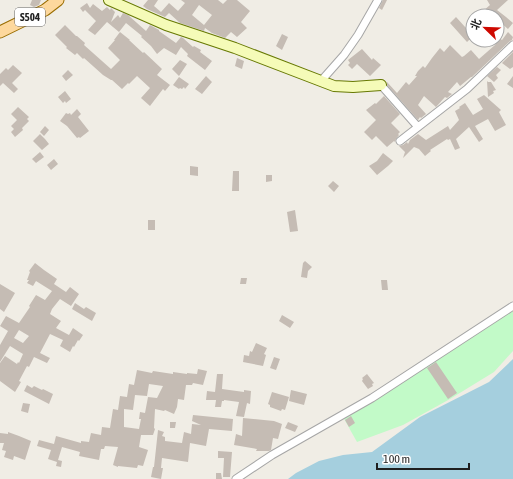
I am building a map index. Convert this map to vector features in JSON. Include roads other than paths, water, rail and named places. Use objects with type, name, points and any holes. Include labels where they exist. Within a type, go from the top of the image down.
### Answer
[{"type":"main road","name":"S504","points":[[0,32],[45,10],[58,0]]},
{"type":"street","points":[[109,0],[166,25],[235,48],[334,86],[353,87],[381,85],[418,127]]},
{"type":"street","points":[[322,81],[344,55],[358,35],[378,0]]},
{"type":"street","points":[[400,141],[468,89],[513,45]]},
{"type":"street","points":[[236,479],[272,455],[372,398],[513,306]]},
{"type":"water","points":[[513,359],[513,479],[288,479],[319,461],[343,455],[372,452],[420,417],[489,382]]}]
